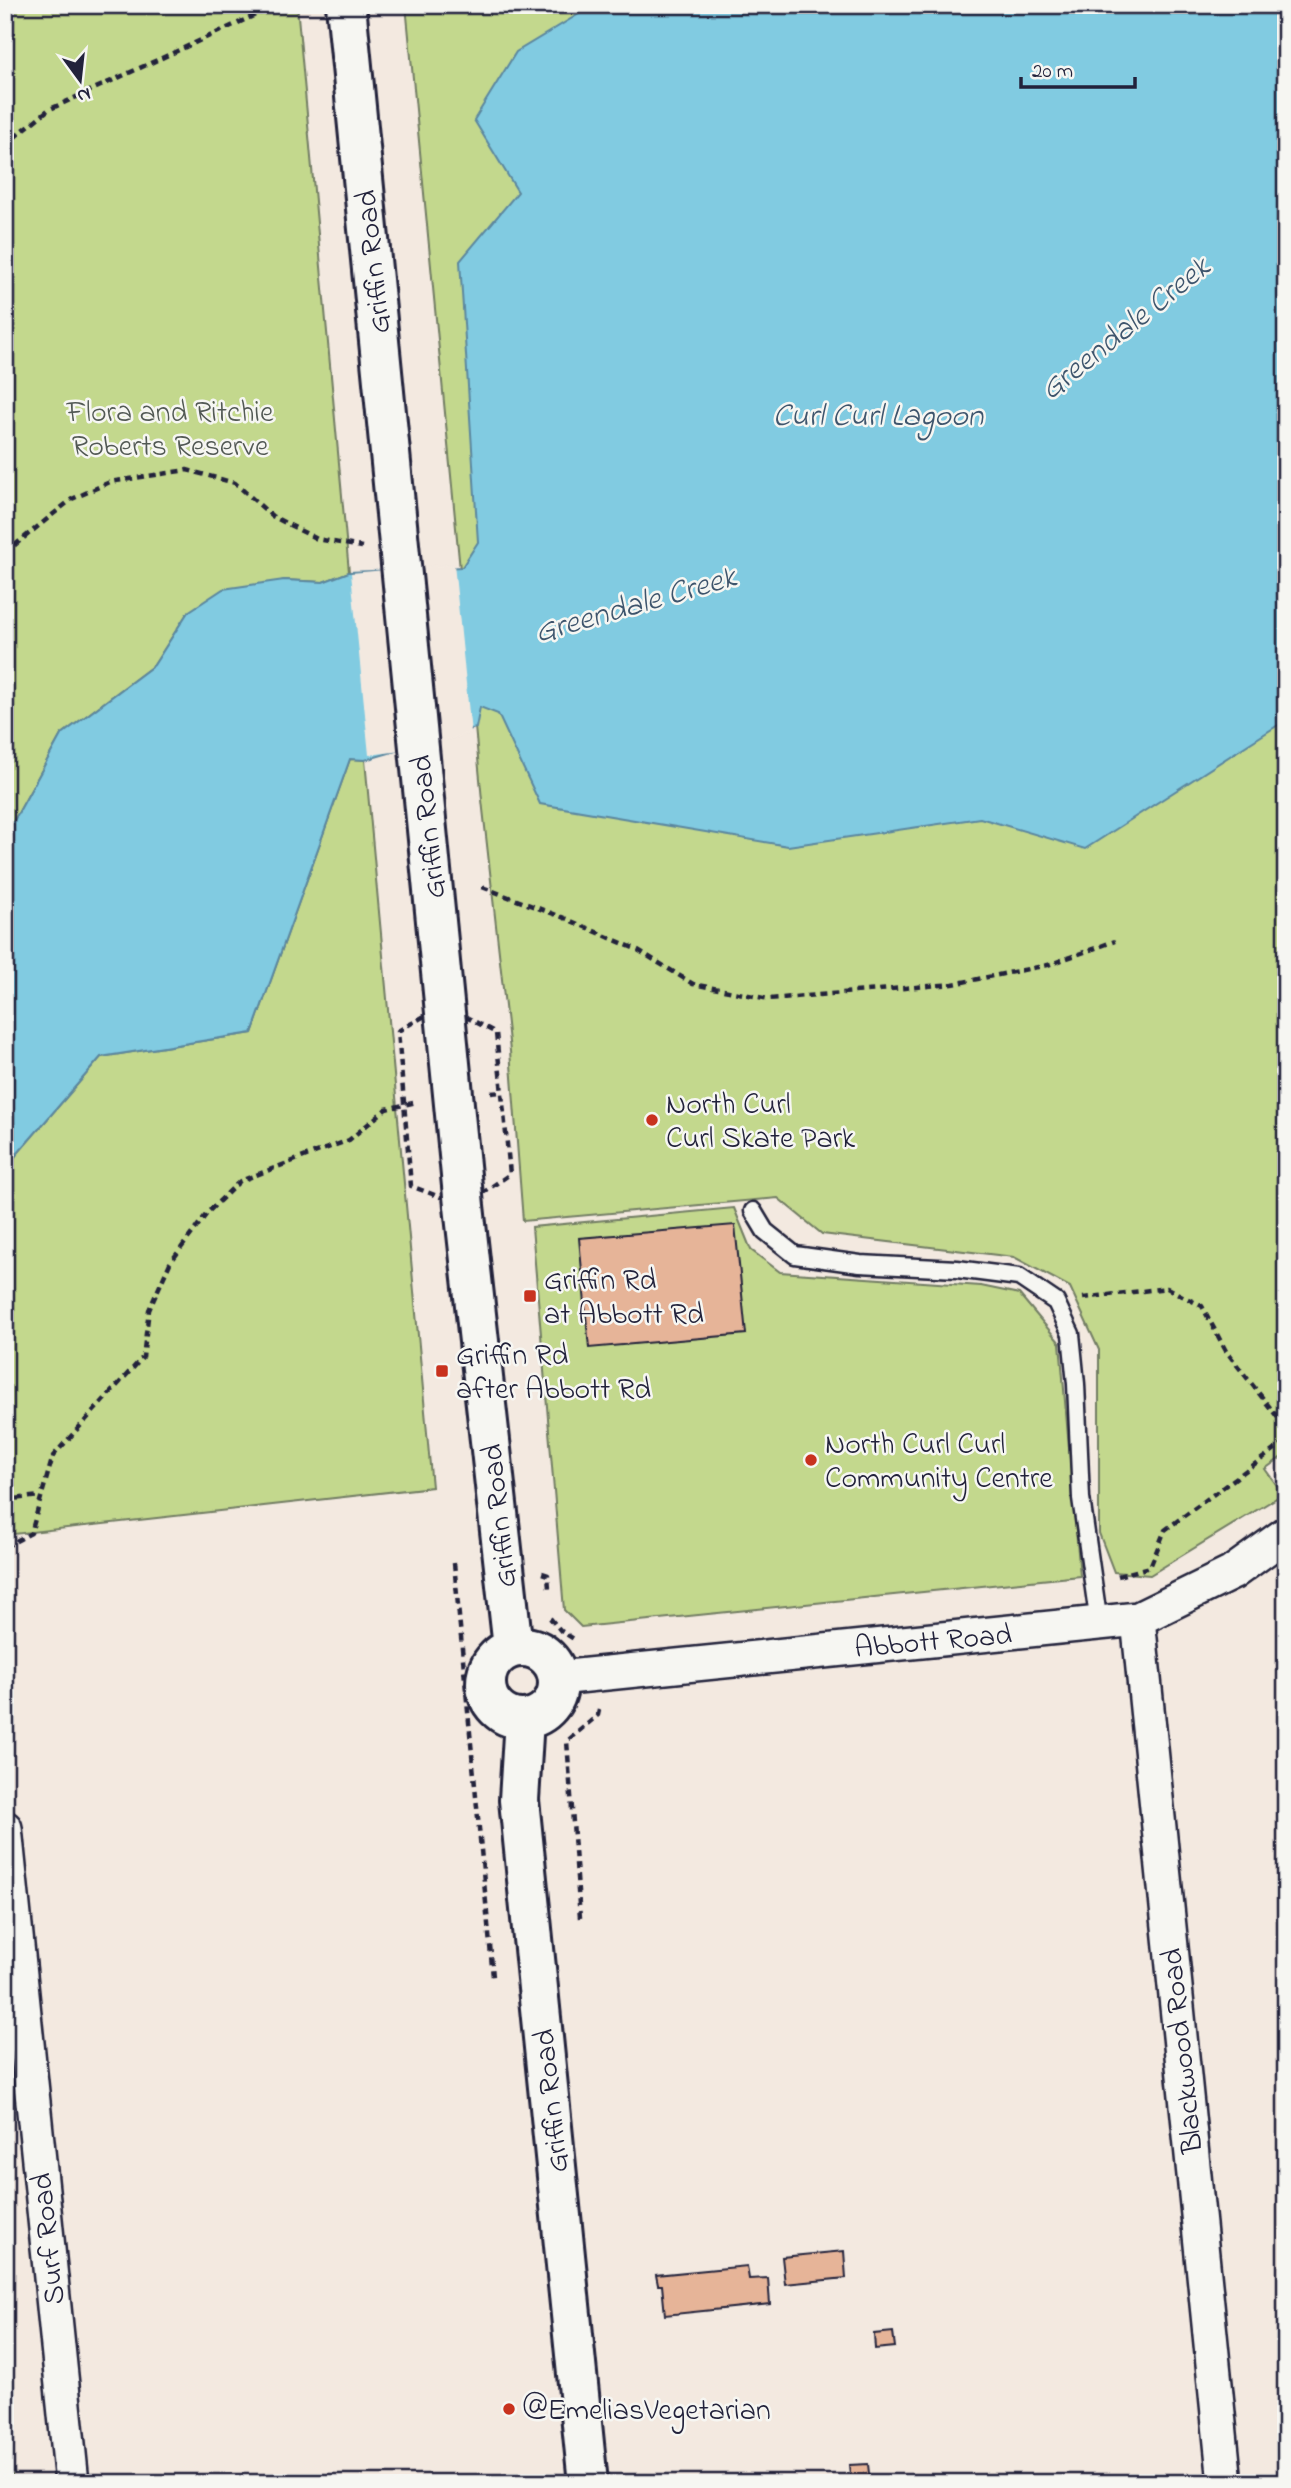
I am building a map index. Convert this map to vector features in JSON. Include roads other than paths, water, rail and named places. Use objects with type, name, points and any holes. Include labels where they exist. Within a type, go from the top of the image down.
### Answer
[{"type":"main road","name":"Griffin Road","points":[[346,5],[464,1206],[513,1648]]},
{"type":"main road","points":[[525,1646],[547,1656],[555,1666],[558,1678],[554,1701],[546,1710],[524,1719],[501,1713],[488,1694],[486,1682],[487,1671],[494,1661],[502,1652],[513,1648],[525,1646]]},
{"type":"main road","name":"Griffin Road","points":[[524,1719],[519,1800],[588,2483]]},
{"type":"street","name":"Abbott Road","points":[[558,1678],[596,1672],[1099,1625],[1138,1619],[1232,1573],[1286,1534]]},
{"type":"street","name":"Blackwood Road","points":[[1138,1619],[1225,2483]]},
{"type":"street","name":"Surf Road","points":[[5,1828],[72,2483]]},
{"type":"lane","points":[[753,1211],[765,1231],[795,1255],[860,1264],[957,1269],[1019,1277],[1056,1302],[1071,1334],[1081,1498],[1099,1625]]},
{"type":"water","name":"Curl Curl Lagoon","points":[[594,5],[1286,5],[1286,720],[1085,849],[980,818],[788,846],[540,804],[498,714],[480,707],[476,728],[365,760],[350,759],[252,1033],[101,1057],[5,1168],[5,837],[61,735],[154,665],[188,612],[223,589],[284,580],[323,582],[349,572],[462,567],[478,542],[460,261],[518,192],[474,120],[516,52]]},
{"type":"place","name":"North Curl Curl Skate Park","points":[[652,1120]]},
{"type":"place","name":"Griffin Rd at Abbott Rd","points":[[530,1296]]},
{"type":"place","name":"Griffin Rd after Abbott Rd","points":[[442,1371]]},
{"type":"place","name":"North Curl Curl Community Centre","points":[[811,1460]]},
{"type":"place","name":"@EmeliasVegetarian","points":[[509,2409]]},
{"type":"water label","name":"Greendale Creek","points":[[1124,327]]},
{"type":"water label","name":"Greendale Creek","points":[[635,603]]},
{"type":"park label","name":"Flora and Ritchie Roberts Reserve","points":[[170,428]]}]
